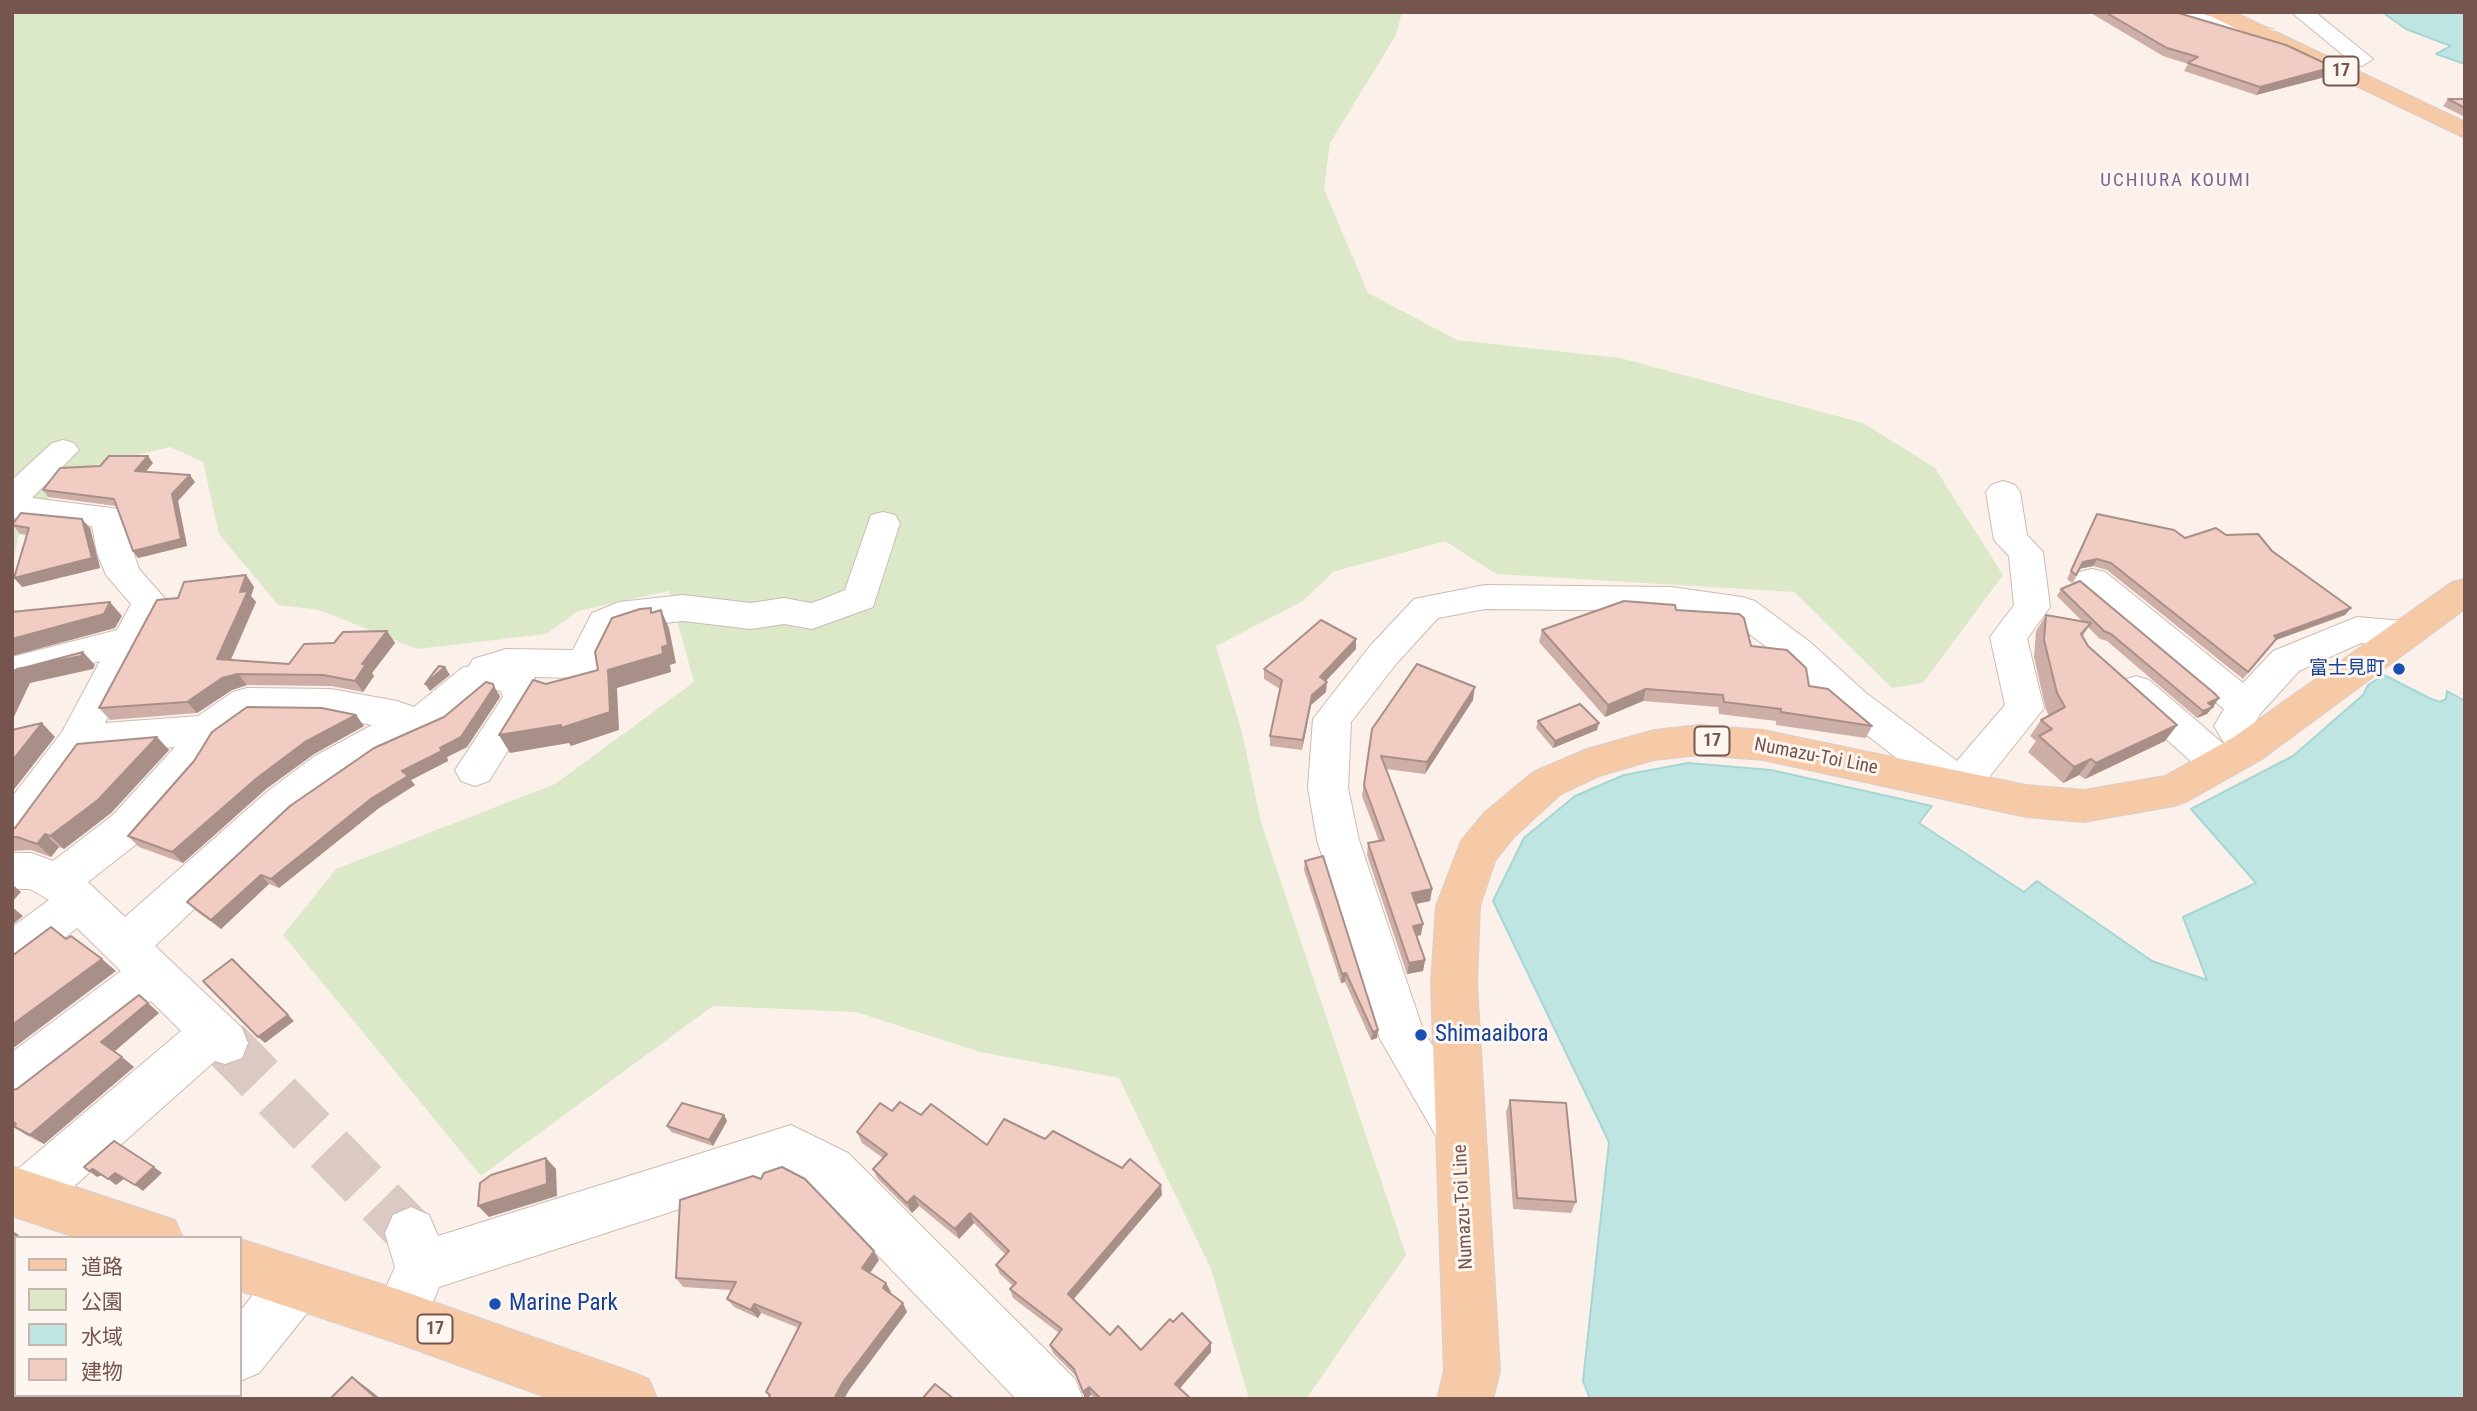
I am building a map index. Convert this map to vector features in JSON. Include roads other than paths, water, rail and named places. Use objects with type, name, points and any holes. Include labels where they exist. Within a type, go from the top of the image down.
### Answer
[{"type":"main road","name":"17","points":[[2217,12],[2465,131]]},
{"type":"main road","name":"Numazu-Toi Line","points":[[1465,1399],[1472,1371],[1454,983],[1458,905],[1476,853],[1499,825],[1547,783],[1587,764],[1643,748],[1700,740],[1763,745],[2026,801],[2084,806],[2174,790],[2234,756],[2465,591]]},
{"type":"main road","points":[[19,1193],[151,1236]]},
{"type":"main road","name":"17","points":[[242,1266],[400,1317],[629,1399]]},
{"type":"street","points":[[2174,12],[2229,29],[2265,34]]},
{"type":"street","points":[[2301,12],[2362,59]]},
{"type":"street","points":[[12,499],[63,450]]},
{"type":"street","points":[[1460,1132],[1403,1039],[1338,841],[1328,788],[1332,719],[1383,655],[1427,608],[1498,597],[1671,598],[1742,610],[1797,651],[1852,703],[1960,785],[2025,708],[2008,637],[2032,607],[2031,593],[2026,552],[2011,540],[2003,492]]},
{"type":"street","points":[[12,507],[107,517],[114,553],[124,575],[149,601],[76,742],[12,828]]},
{"type":"street","points":[[12,1080],[140,958],[282,802],[366,744],[435,713],[489,666],[506,663],[580,664],[587,661],[605,622],[619,615],[683,608],[751,616],[784,611],[812,616],[836,608],[860,597],[883,523]]},
{"type":"street","points":[[2092,580],[2245,705]]},
{"type":"street","points":[[2234,756],[2234,726],[2245,705],[2286,661],[2357,630],[2404,634]]},
{"type":"street","points":[[12,671],[130,640]]},
{"type":"street","points":[[2112,670],[2234,756]]},
{"type":"street","points":[[475,678],[491,675],[518,682],[522,698],[475,770]]},
{"type":"street","points":[[12,951],[188,759],[206,731],[247,702],[331,703],[397,715],[412,725]]},
{"type":"street","points":[[76,742],[147,733],[206,731]]},
{"type":"street","points":[[12,871],[31,871],[68,892],[140,958],[219,1038],[19,1193]]},
{"type":"street","points":[[400,1317],[416,1250],[791,1149],[830,1170],[1055,1399]]},
{"type":"street","points":[[242,1352],[297,1283]]},
{"type":"water","points":[[2382,12],[2465,12],[2465,64],[2436,54],[2451,46],[2406,29]]},
{"type":"water","points":[[2384,675],[2440,702],[2446,699],[2447,691],[2465,701],[2465,1399],[1590,1399],[1583,1381],[1609,1142],[1493,901],[1524,838],[1575,796],[1624,775],[1688,763],[1771,770],[1932,806],[1919,823],[2024,892],[2037,881],[2152,961],[2207,980],[2183,917],[2256,883],[2191,809],[2293,756],[2363,695],[2368,685]]},
{"type":"tunnel","points":[[225,1043],[411,1233]]},
{"type":"place","name":"富士見町","points":[[2399,669]]},
{"type":"place","name":"Shimaaibora","points":[[1421,1035]]},
{"type":"place","name":"Marine Park","points":[[495,1304]]},
{"type":"district","name":"UCHIURA KOUMI","points":[[2176,181]]}]
